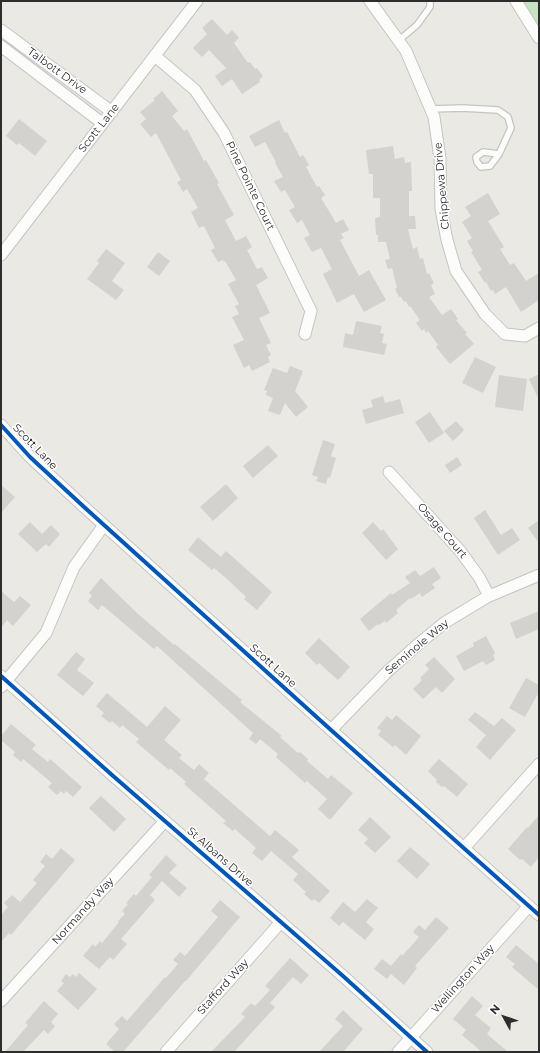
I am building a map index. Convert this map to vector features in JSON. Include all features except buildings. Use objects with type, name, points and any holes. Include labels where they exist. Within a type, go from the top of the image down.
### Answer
[{"type":"street","name":"Scott Lane","points":[[1,255],[197,1]]},
{"type":"street","name":"Chippewa Drive","points":[[370,1],[406,51],[434,117],[440,158],[441,209],[447,240],[456,271],[485,314],[505,334],[526,336],[539,328]]},
{"type":"street","points":[[516,1],[539,38]]},
{"type":"street","name":"Talbott Drive","points":[[1,30],[112,112]]},
{"type":"street","points":[[1,46],[102,123]]},
{"type":"street","name":"Pine Pointe Court","points":[[155,56],[195,90],[224,133],[311,311],[305,334]]},
{"type":"street","name":"Scott Lane","points":[[1,425],[40,466],[104,525],[539,915]]},
{"type":"street","name":"Osage Court","points":[[389,472],[461,552],[479,577],[489,596]]},
{"type":"street","points":[[3,681],[46,633],[74,567],[104,525]]},
{"type":"street","name":"Seminole Way","points":[[331,730],[416,646],[444,623],[489,596],[539,575]]},
{"type":"street","name":"St Albans Drive","points":[[3,681],[343,976],[427,1052]]},
{"type":"street","points":[[464,848],[539,764]]},
{"type":"street","name":"Normandy Way","points":[[1,1001],[164,821]]},
{"type":"street","name":"Wellington Way","points":[[398,1052],[529,906]]},
{"type":"street","name":"Stafford Way","points":[[166,1052],[281,922]]},
{"type":"lane","points":[[398,41],[417,25],[430,7],[430,1]]},
{"type":"lane","points":[[430,109],[462,108],[498,110],[508,117],[511,128],[499,154]]},
{"type":"green space","points":[[517,1],[539,1],[539,35]]},
{"type":"cycle path","points":[[1,425],[30,457],[83,506],[539,915]]},
{"type":"cycle path","points":[[1,676],[112,775],[343,976],[427,1052]]}]
